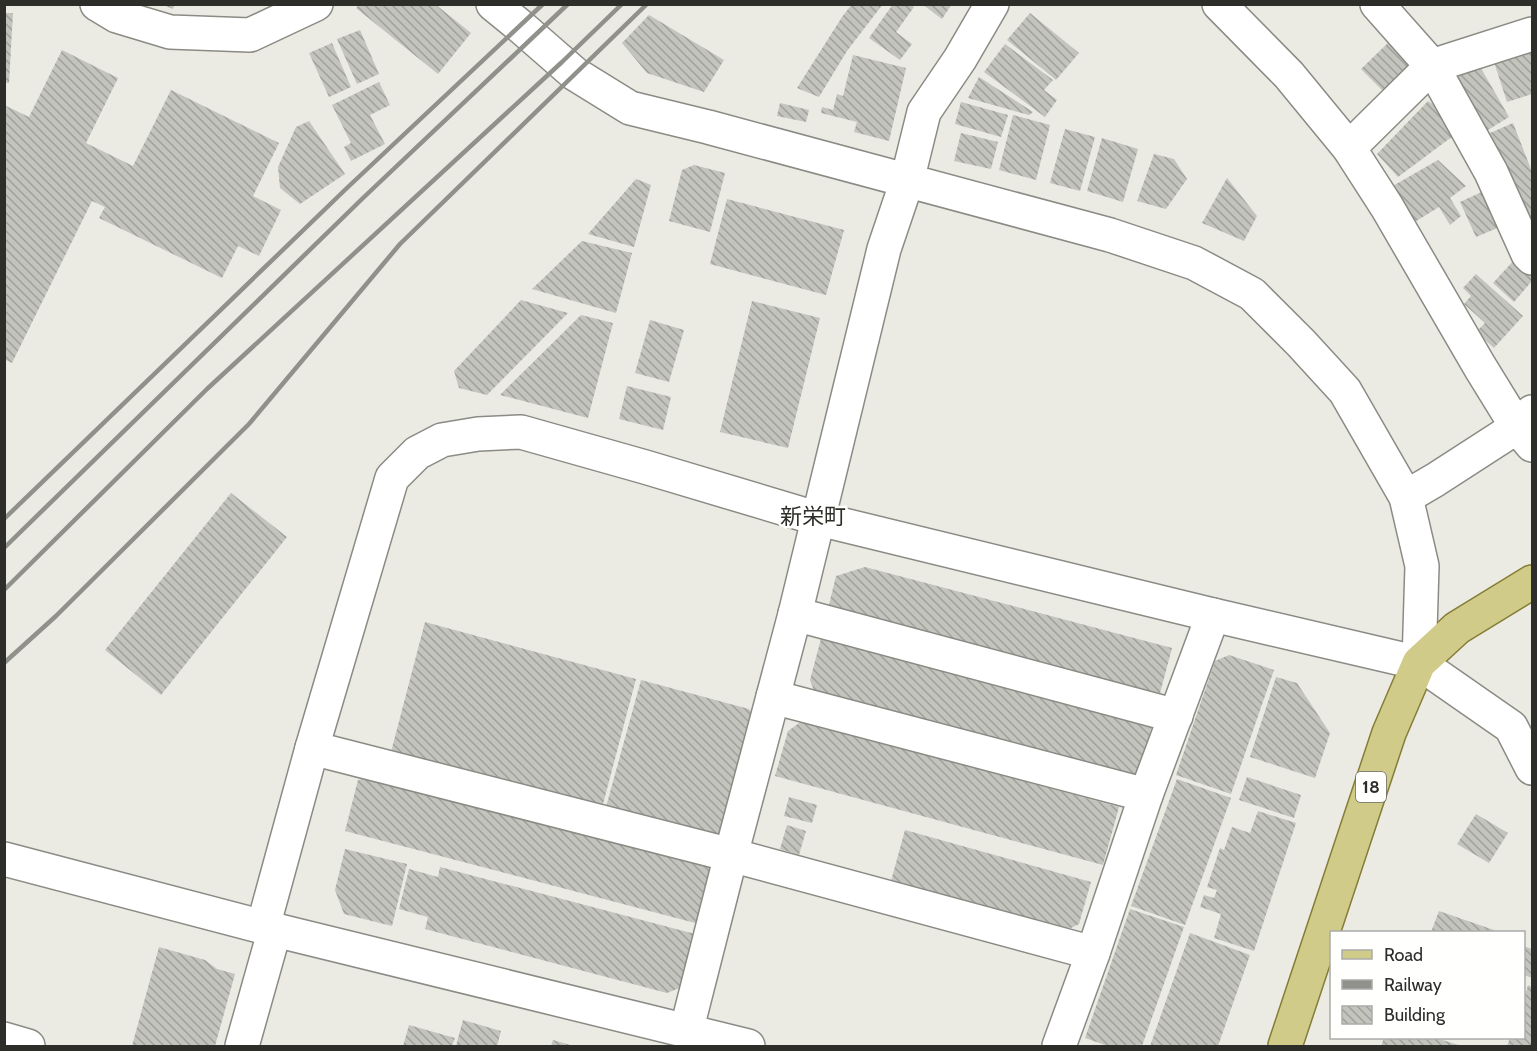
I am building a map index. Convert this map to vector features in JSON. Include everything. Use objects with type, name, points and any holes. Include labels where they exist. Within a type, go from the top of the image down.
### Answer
[{"type":"main road","name":"18","points":[[1285,1047],[1389,733],[1419,663],[1457,628],[1533,582]]},
{"type":"street","points":[[97,4],[117,16],[170,32],[250,35],[316,4]]},
{"type":"street","points":[[493,4],[575,74],[630,108],[1110,235],[1194,263],[1252,294],[1346,391],[1406,497],[1422,566],[1419,663]]},
{"type":"street","points":[[686,1032],[795,614],[884,249],[907,181],[924,112],[992,4]]},
{"type":"street","points":[[1219,4],[1289,75],[1348,148],[1387,207],[1480,367],[1527,428],[1406,497]]},
{"type":"street","points":[[1377,4],[1432,66],[1491,172],[1528,254],[1533,258]]},
{"type":"street","points":[[1348,148],[1432,66],[1533,34]]},
{"type":"street","points":[[242,1047],[312,748],[392,478],[417,453],[442,440],[478,434],[520,432],[819,519],[1419,663],[1511,727],[1533,768]]},
{"type":"street","points":[[795,614],[1176,716]]},
{"type":"street","points":[[1059,1047],[1146,795],[1213,615]]},
{"type":"street","points":[[773,697],[1146,795]]},
{"type":"street","points":[[312,748],[731,855],[1093,954]]},
{"type":"street","points":[[4,860],[748,1047]]},
{"type":"street","points":[[4,1039],[28,1047]]},
{"type":"building","points":[[161,4],[175,4],[173,9]]},
{"type":"building","points":[[360,4],[435,4],[471,33],[438,74],[356,8]]},
{"type":"building","points":[[852,4],[883,4],[847,51],[819,97],[797,88],[842,17]]},
{"type":"building","points":[[893,4],[910,4],[914,7],[896,32],[912,44],[900,60],[869,38]]},
{"type":"building","points":[[922,4],[952,4],[942,19]]},
{"type":"building","points":[[4,13],[13,13],[9,83],[4,83]]},
{"type":"building","points":[[1030,13],[1079,53],[1056,80],[1007,40]]},
{"type":"building","points":[[649,15],[724,60],[704,92],[647,73],[622,43]]},
{"type":"building","points":[[360,30],[379,74],[357,84],[337,39]]},
{"type":"building","points":[[1393,38],[1416,61],[1384,92],[1361,69]]},
{"type":"building","points":[[332,43],[351,87],[329,97],[309,53]]},
{"type":"building","points":[[1005,44],[1053,80],[1044,90],[1057,100],[1045,117],[984,72]]},
{"type":"building","points":[[62,50],[118,78],[86,143],[133,166],[171,90],[279,143],[253,196],[281,210],[259,256],[238,246],[222,278],[99,218],[105,207],[92,201],[12,363],[4,359],[4,105],[29,117]]},
{"type":"building","points":[[1532,50],[1532,94],[1507,102],[1494,62]]},
{"type":"building","points":[[853,55],[906,68],[889,141],[854,132],[857,122],[821,113],[822,107],[833,110],[837,94],[843,96]]},
{"type":"building","points":[[1478,63],[1509,117],[1483,133],[1452,78]]},
{"type":"building","points":[[979,77],[1033,112],[1029,115],[968,98]]},
{"type":"building","points":[[379,82],[390,105],[370,115],[385,144],[351,161],[344,147],[351,143],[332,105]]},
{"type":"building","points":[[1445,99],[1459,134],[1398,177],[1377,154],[1428,101],[1434,105]]},
{"type":"building","points":[[961,102],[1008,115],[1001,137],[955,124]]},
{"type":"building","points":[[780,103],[809,110],[806,122],[777,116]]},
{"type":"building","points":[[1013,115],[1050,125],[1036,180],[999,170]]},
{"type":"building","points":[[309,121],[345,174],[300,204],[280,188],[278,167],[296,127]]},
{"type":"building","points":[[1513,123],[1532,172],[1532,240],[1490,133]]},
{"type":"building","points":[[1065,129],[1095,137],[1080,191],[1050,183]]},
{"type":"building","points":[[961,133],[998,142],[991,169],[954,161]]},
{"type":"building","points":[[1102,138],[1138,149],[1123,202],[1087,191]]},
{"type":"building","points":[[1154,154],[1174,159],[1187,179],[1166,209],[1137,201]]},
{"type":"building","points":[[1438,160],[1466,186],[1450,198],[1461,216],[1450,225],[1439,207],[1413,223],[1391,187]]},
{"type":"building","points":[[694,165],[725,173],[710,232],[669,221],[682,170]]},
{"type":"building","points":[[1227,178],[1257,216],[1244,241],[1202,223]]},
{"type":"building","points":[[636,179],[651,185],[634,247],[588,234]]},
{"type":"building","points":[[1488,189],[1502,226],[1476,237],[1460,202]]},
{"type":"building","points":[[727,199],[844,230],[826,295],[710,264]]},
{"type":"building","points":[[582,241],[632,253],[616,313],[532,289]]},
{"type":"building","points":[[1516,258],[1532,272],[1532,281],[1514,302],[1493,283]]},
{"type":"building","points":[[1476,274],[1523,316],[1494,348],[1476,332],[1485,323],[1464,304],[1471,296],[1463,288]]},
{"type":"building","points":[[521,300],[568,313],[487,395],[459,388],[454,371]]},
{"type":"building","points":[[752,301],[820,318],[788,448],[720,432]]},
{"type":"building","points":[[581,315],[613,323],[588,418],[500,395]]},
{"type":"building","points":[[650,320],[684,330],[669,382],[635,373]]},
{"type":"building","points":[[627,386],[671,397],[663,430],[619,419]]},
{"type":"building","points":[[231,493],[287,537],[161,695],[105,650]]},
{"type":"building","points":[[865,567],[1172,648],[1158,701],[827,613],[836,576]]},
{"type":"building","points":[[425,622],[636,679],[602,808],[391,752]]},
{"type":"building","points":[[822,635],[1153,721],[1140,774],[1127,779],[816,696],[810,680]]},
{"type":"building","points":[[1229,655],[1274,670],[1231,794],[1176,775],[1215,661]]},
{"type":"building","points":[[1276,677],[1297,683],[1330,733],[1315,778],[1250,757]]},
{"type":"building","points":[[641,680],[749,709],[757,719],[725,830],[715,836],[606,807]]},
{"type":"building","points":[[802,721],[1119,807],[1103,865],[775,776],[788,731]]},
{"type":"building","points":[[376,776],[714,865],[699,924],[345,831],[358,780]]},
{"type":"building","points":[[1247,777],[1301,795],[1294,818],[1239,800]]},
{"type":"building","points":[[1177,779],[1231,798],[1185,925],[1131,906]]},
{"type":"building","points":[[789,797],[817,805],[812,823],[784,816]]},
{"type":"building","points":[[1258,811],[1296,823],[1254,951],[1214,938],[1221,914],[1200,907],[1204,895],[1214,898],[1217,890],[1207,887],[1220,848],[1224,850],[1232,827],[1250,833]]},
{"type":"building","points":[[1476,814],[1508,833],[1489,863],[1457,844]]},
{"type":"building","points":[[787,825],[806,831],[799,855],[780,849]]},
{"type":"building","points":[[905,830],[1091,882],[1079,924],[1067,930],[891,881]]},
{"type":"building","points":[[345,849],[407,864],[392,926],[344,914],[335,890]]},
{"type":"building","points":[[440,867],[695,934],[682,987],[667,993],[425,929],[428,917],[399,909],[409,869],[438,877]]},
{"type":"building","points":[[1130,909],[1184,927],[1142,1046],[1108,1046],[1085,1038]]},
{"type":"building","points":[[1439,911],[1494,930],[1494,931],[1431,931]]},
{"type":"building","points":[[1190,933],[1250,955],[1218,1046],[1150,1046]]},
{"type":"building","points":[[1525,946],[1532,949],[1532,978],[1525,975]]},
{"type":"building","points":[[159,947],[205,960],[217,969],[235,974],[215,1046],[132,1046]]},
{"type":"building","points":[[1528,985],[1532,987],[1532,1046],[1507,1046],[1510,1039],[1525,1039],[1525,996]]},
{"type":"building","points":[[463,1020],[501,1031],[497,1046],[456,1046]]},
{"type":"building","points":[[409,1025],[455,1038],[452,1046],[403,1046]]},
{"type":"building","points":[[1384,1039],[1439,1039],[1462,1046],[1381,1046]]},
{"type":"building","points":[[553,1040],[574,1046],[551,1046]]},
{"type":"railway","points":[[4,519],[348,187],[543,4]]},
{"type":"railway","points":[[4,548],[363,198],[568,4]]},
{"type":"railway","points":[[4,590],[207,389],[622,4]]},
{"type":"railway","points":[[4,663],[56,616],[249,424],[400,244],[647,4]]},
{"type":"district","name":"新栄町","points":[[813,516]]}]
